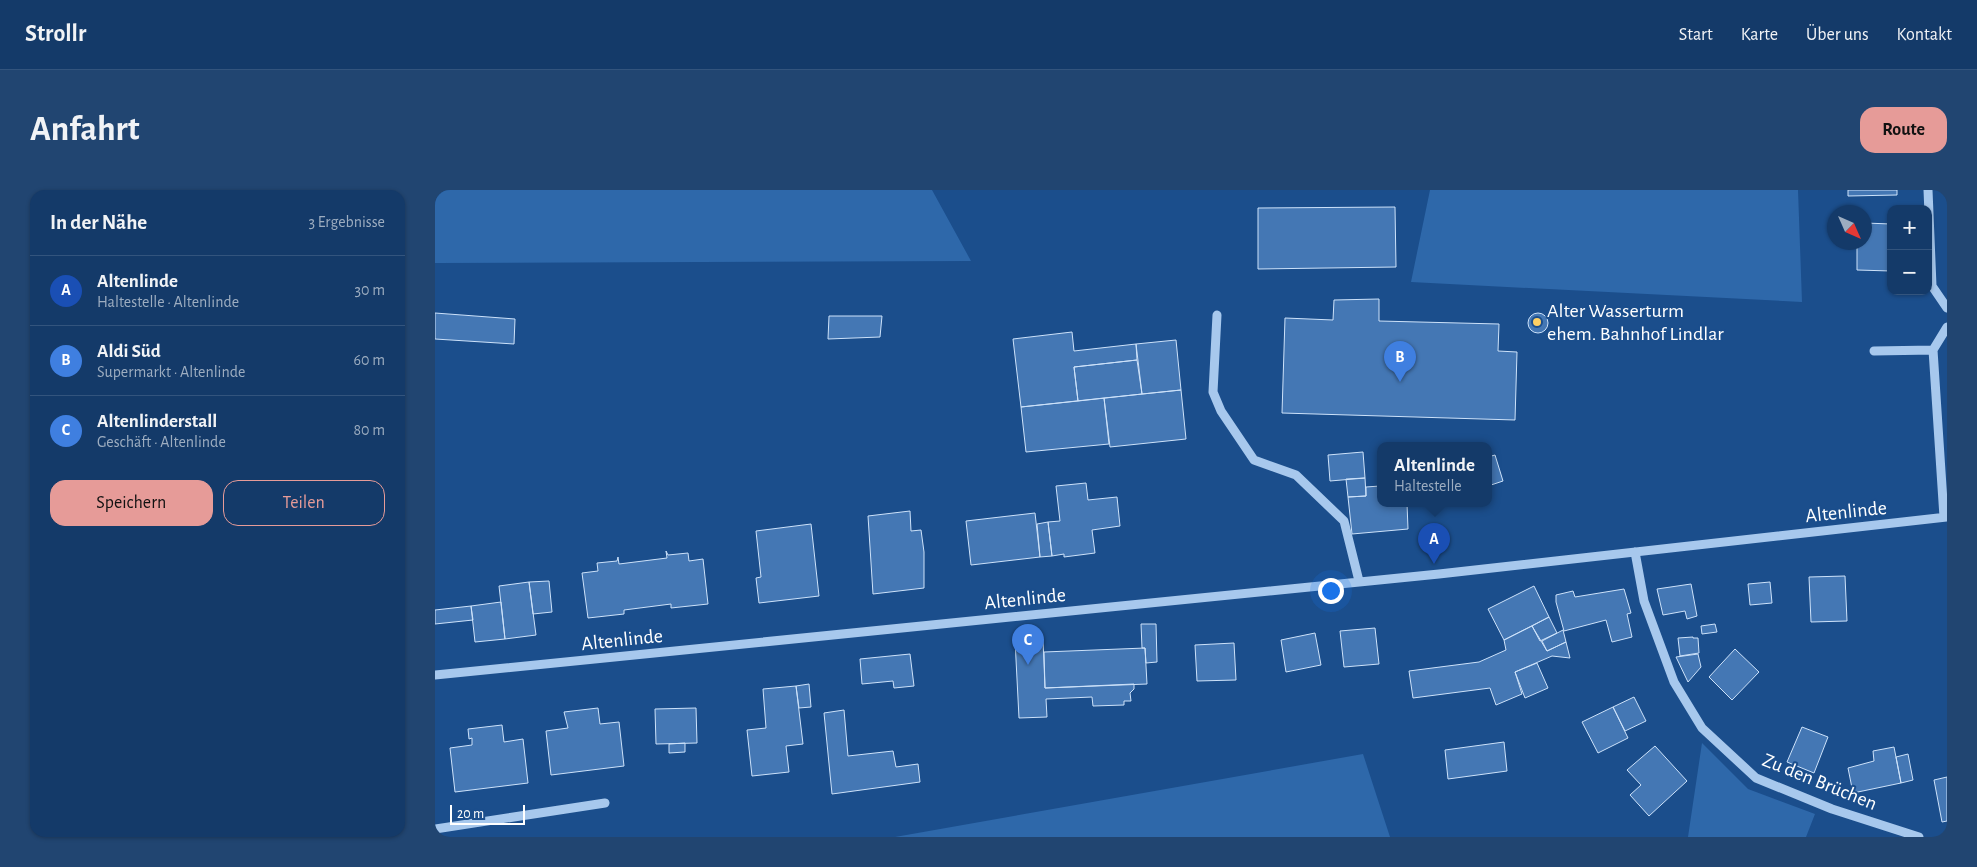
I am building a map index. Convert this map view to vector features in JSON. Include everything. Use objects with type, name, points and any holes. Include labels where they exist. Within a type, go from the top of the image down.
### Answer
[{"type":"street","points":[[1928,190],[1932,286],[1947,308]]},
{"type":"street","points":[[1217,315],[1213,392],[1221,411],[1254,460],[1296,476],[1344,521],[1359,581]]},
{"type":"street","points":[[1945,517],[1933,350],[1947,327]]},
{"type":"street","points":[[1874,351],[1933,350]]},
{"type":"street","name":"Altenlinde","points":[[435,675],[1359,581],[1945,517]]},
{"type":"street","name":"Zu den Brüchen","points":[[1635,552],[1644,601],[1674,682],[1702,728],[1756,778],[1832,809],[1919,837]]},
{"type":"street","points":[[435,830],[605,803]]},
{"type":"shaded area","points":[[435,190],[932,190],[971,261],[435,263]]},
{"type":"shaded area","points":[[1430,190],[1798,190],[1802,302],[1411,282]]},
{"type":"shaded area","points":[[1702,743],[1748,789],[1815,814],[1806,837],[1688,837]]},
{"type":"shaded area","points":[[1363,754],[1390,837],[895,837]]},
{"type":"building","points":[[1848,190],[1897,190],[1897,195],[1848,196]]},
{"type":"building","points":[[1395,207],[1396,267],[1258,269],[1258,208]]},
{"type":"building","points":[[1872,223],[1887,224],[1887,271],[1857,270],[1857,250],[1872,250]]},
{"type":"building","points":[[1379,299],[1379,321],[1499,324],[1498,351],[1517,352],[1515,420],[1282,413],[1285,318],[1333,320],[1334,300]]},
{"type":"building","points":[[435,313],[515,319],[514,344],[435,339]]},
{"type":"building","points":[[1538,313],[1545,316],[1548,323],[1545,330],[1538,333],[1531,330],[1528,323],[1531,316]]},
{"type":"building","points":[[829,316],[882,316],[880,337],[828,339]]},
{"type":"building","points":[[1072,332],[1074,351],[1136,344],[1137,360],[1074,367],[1078,401],[1021,407],[1013,339]]},
{"type":"building","points":[[1176,340],[1181,390],[1142,394],[1136,344]]},
{"type":"building","points":[[1137,360],[1142,394],[1078,401],[1074,367]]},
{"type":"building","points":[[1181,390],[1186,439],[1110,447],[1104,398]]},
{"type":"building","points":[[1104,398],[1109,444],[1026,452],[1021,407]]},
{"type":"building","points":[[1363,452],[1365,478],[1330,481],[1328,455]]},
{"type":"building","points":[[1495,455],[1503,481],[1492,485],[1492,456]]},
{"type":"building","points":[[1365,478],[1366,496],[1348,497],[1346,479]]},
{"type":"building","points":[[1086,483],[1088,500],[1117,497],[1120,526],[1092,530],[1095,553],[1064,557],[1064,554],[1052,556],[1048,522],[1060,521],[1056,486]]},
{"type":"building","points":[[1377,486],[1377,507],[1407,507],[1408,529],[1352,534],[1348,497],[1366,496],[1366,487]]},
{"type":"building","points":[[910,511],[911,531],[921,530],[924,552],[924,588],[873,594],[868,516]]},
{"type":"building","points":[[1035,513],[1040,557],[971,565],[966,521]]},
{"type":"building","points":[[1048,522],[1052,556],[1040,557],[1037,524]]},
{"type":"building","points":[[811,524],[819,596],[759,603],[756,578],[761,577],[756,531]]},
{"type":"building","points":[[666,551],[668,555],[688,553],[689,561],[703,559],[708,604],[671,608],[671,604],[624,610],[624,614],[588,618],[582,573],[598,571],[597,563],[617,561],[618,557],[619,564],[667,558]]},
{"type":"building","points":[[1845,576],[1847,621],[1811,622],[1809,577]]},
{"type":"building","points":[[549,581],[552,612],[533,614],[529,582]]},
{"type":"building","points":[[529,582],[536,635],[505,639],[499,586]]},
{"type":"building","points":[[1770,582],[1772,603],[1750,605],[1748,584]]},
{"type":"building","points":[[1691,584],[1697,616],[1687,619],[1685,611],[1663,615],[1657,589]]},
{"type":"building","points":[[1534,586],[1549,617],[1504,640],[1488,609]]},
{"type":"building","points":[[1624,589],[1631,613],[1627,614],[1632,637],[1612,642],[1606,620],[1564,631],[1556,602],[1556,595],[1573,591],[1575,597]]},
{"type":"building","points":[[501,602],[505,639],[475,642],[471,606]]},
{"type":"building","points":[[471,606],[473,620],[435,624],[435,610]]},
{"type":"building","points":[[1549,617],[1557,633],[1540,641],[1532,626]]},
{"type":"building","points":[[1141,624],[1156,624],[1157,662],[1146,663],[1145,648],[1142,648]]},
{"type":"building","points":[[1715,624],[1717,632],[1702,634],[1701,626]]},
{"type":"building","points":[[1532,626],[1547,651],[1566,642],[1570,658],[1552,656],[1515,672],[1522,694],[1496,705],[1490,688],[1413,698],[1409,671],[1479,662],[1506,650],[1504,640]]},
{"type":"building","points":[[1375,628],[1379,664],[1344,667],[1340,631]]},
{"type":"building","points":[[1563,630],[1566,642],[1547,651],[1542,641]]},
{"type":"building","points":[[1315,633],[1321,665],[1286,672],[1281,640]]},
{"type":"building","points":[[1678,638],[1698,638],[1699,653],[1680,656]]},
{"type":"building","points":[[1043,639],[1045,688],[1134,684],[1134,689],[1130,693],[1131,701],[1124,701],[1124,705],[1093,706],[1092,697],[1046,699],[1047,717],[1019,718],[1015,640]]},
{"type":"building","points":[[1234,643],[1236,680],[1197,681],[1195,645]]},
{"type":"building","points":[[1145,648],[1147,684],[1045,688],[1044,652]]},
{"type":"building","points":[[1735,649],[1759,672],[1732,700],[1709,677]]},
{"type":"building","points":[[910,654],[914,686],[894,688],[893,681],[862,684],[860,659]]},
{"type":"building","points":[[1698,654],[1701,667],[1688,682],[1676,657]]},
{"type":"building","points":[[1537,663],[1548,688],[1525,698],[1515,672]]},
{"type":"building","points":[[809,684],[811,707],[799,708],[796,686]]},
{"type":"building","points":[[796,686],[803,744],[786,746],[789,772],[752,776],[747,730],[766,728],[763,689]]},
{"type":"building","points":[[1634,697],[1646,721],[1625,731],[1613,707]]},
{"type":"building","points":[[1613,707],[1628,738],[1598,753],[1582,722]]},
{"type":"building","points":[[598,708],[600,724],[619,722],[624,766],[551,775],[546,731],[568,728],[564,712]]},
{"type":"building","points":[[696,708],[697,743],[656,744],[655,709]]},
{"type":"building","points":[[844,710],[848,756],[893,751],[896,767],[918,764],[920,782],[832,794],[824,713]]},
{"type":"building","points":[[502,725],[504,742],[523,739],[528,783],[455,792],[450,748],[472,745],[472,738],[469,739],[468,729]]},
{"type":"building","points":[[1802,727],[1828,737],[1814,773],[1787,762]]},
{"type":"building","points":[[1504,742],[1507,771],[1448,779],[1445,750]]},
{"type":"building","points":[[685,743],[685,752],[669,753],[669,744]]},
{"type":"building","points":[[1655,746],[1687,781],[1649,816],[1630,795],[1641,785],[1627,770]]},
{"type":"building","points":[[1894,747],[1901,783],[1853,793],[1848,768],[1874,761],[1873,751]]},
{"type":"building","points":[[1908,754],[1913,780],[1901,783],[1896,757]]},
{"type":"building","points":[[1947,777],[1947,821],[1942,822],[1934,780]]},
{"type":"place","name":"Alter Wasserturm ehem. Bahnhof Lindlar","points":[[1537,322]]},
{"type":"place","name":"Aldi Süd","points":[[1400,382]]},
{"type":"place","name":"Altenlinde","points":[[1434,564]]},
{"type":"place","name":"Altenlinderstall","points":[[1028,665]]}]
